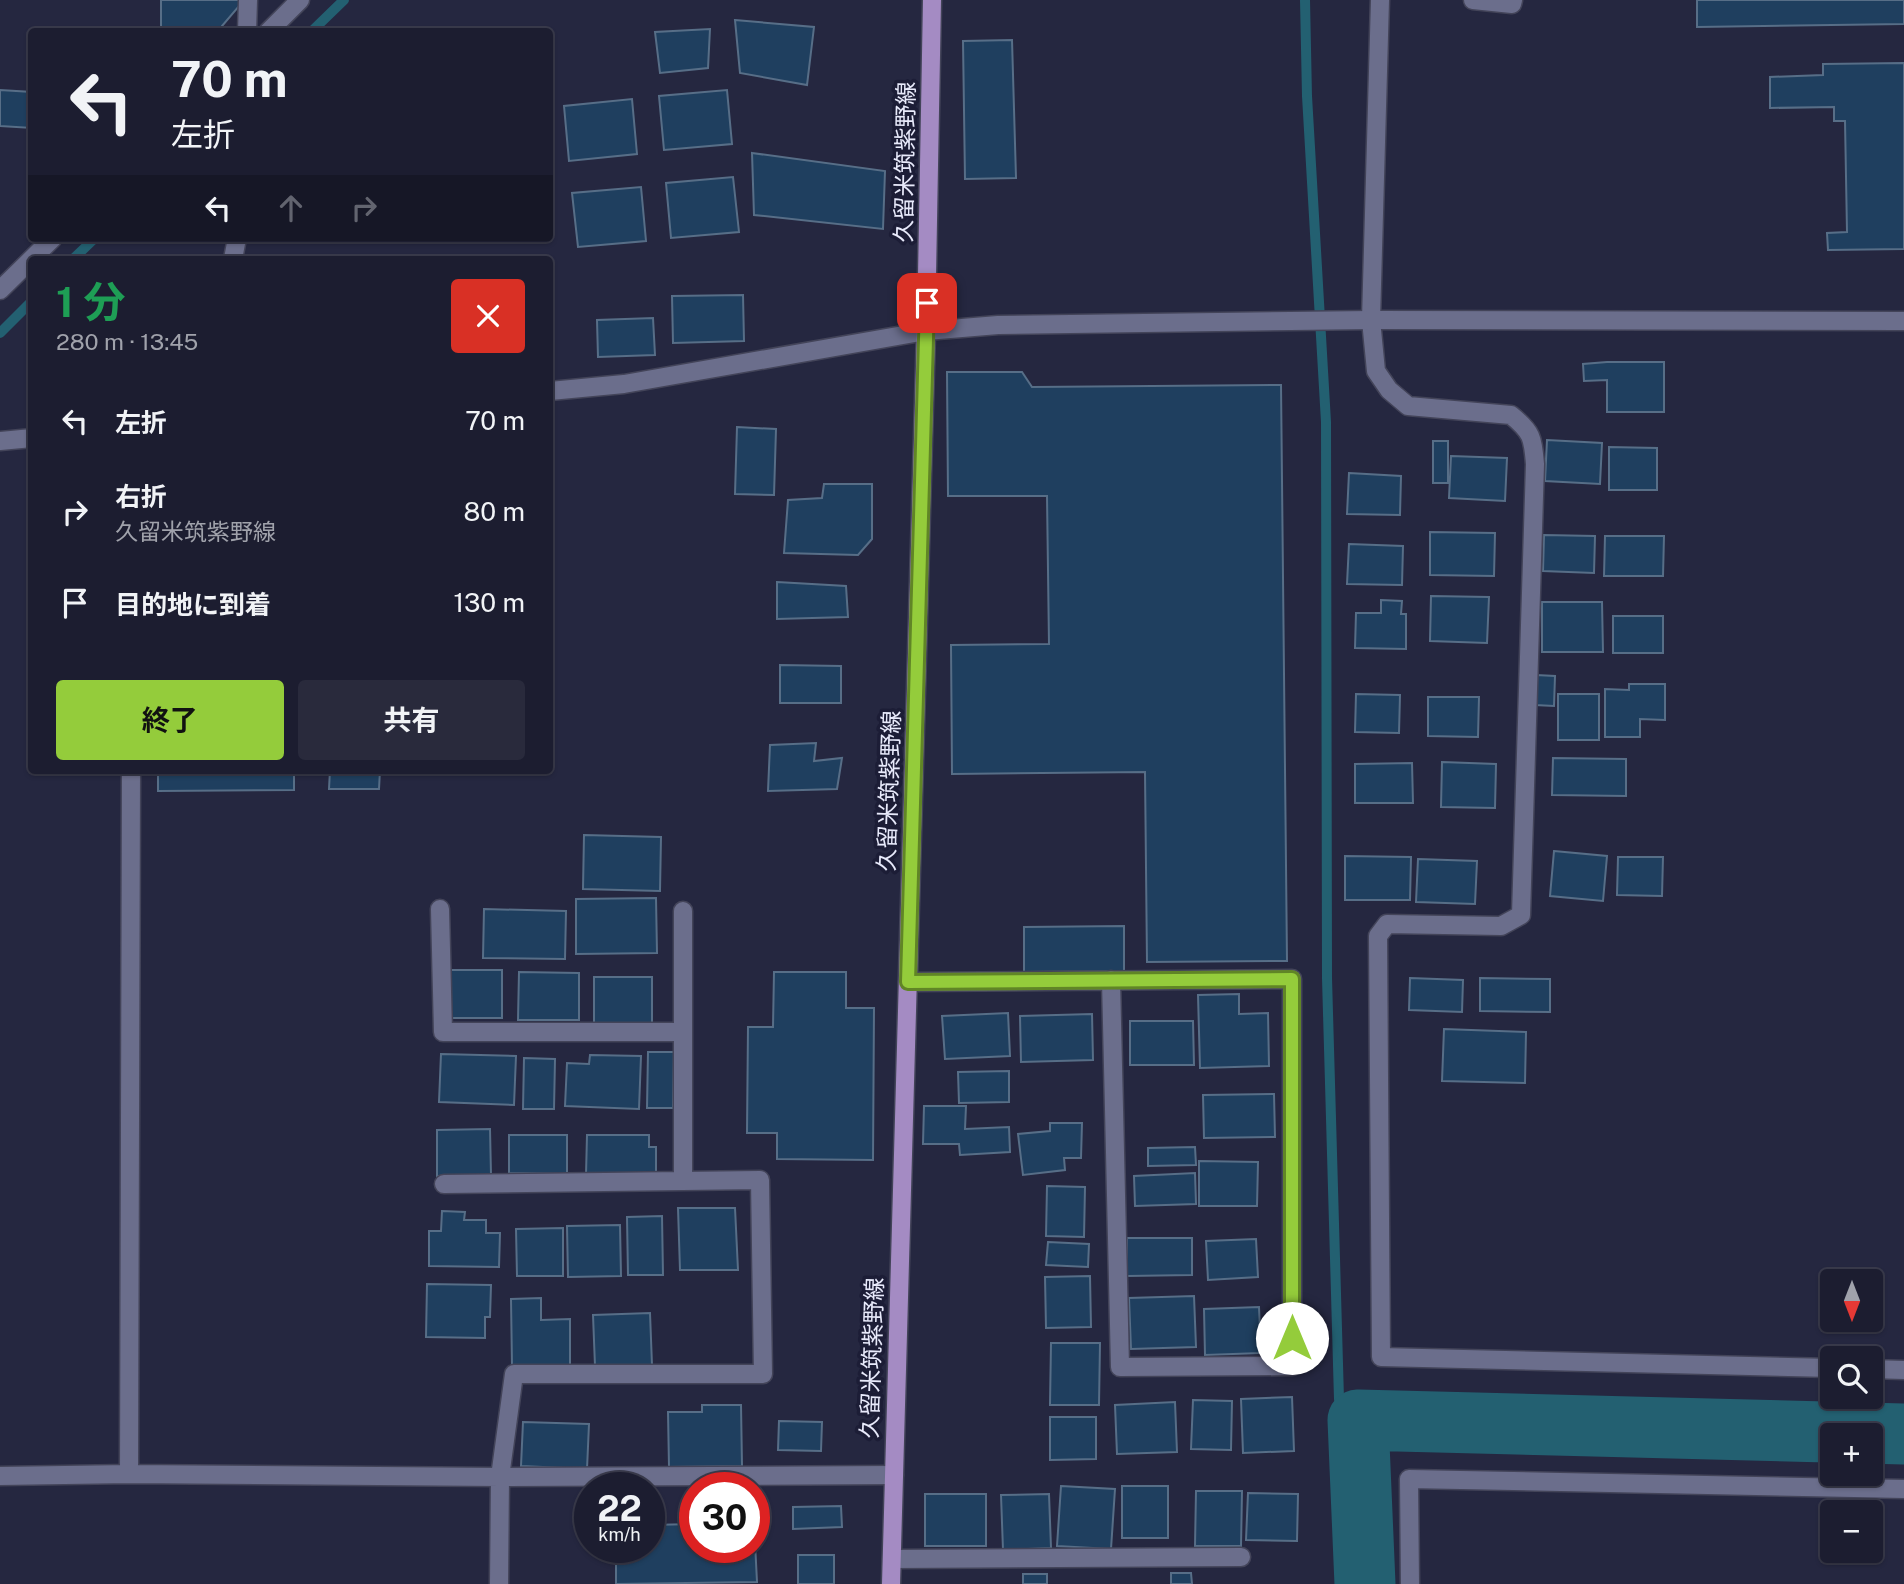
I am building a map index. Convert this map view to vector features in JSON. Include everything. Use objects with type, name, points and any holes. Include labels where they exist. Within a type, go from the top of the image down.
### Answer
[{"type":"main road","name":"久留米筑紫野線","points":[[891,1584],[926,331],[932,0]]},
{"type":"street","points":[[247,28],[248,0]]},
{"type":"street","points":[[272,28],[300,0]]},
{"type":"street","points":[[1380,0],[1371,320],[1376,371],[1389,390],[1408,406],[1511,415],[1523,425],[1533,440],[1535,464],[1521,915],[1502,926],[1387,924],[1378,936],[1381,1357],[1820,1368]]},
{"type":"street","points":[[1473,0],[1513,4],[1513,0]]},
{"type":"street","points":[[35,256],[49,242]]},
{"type":"street","points":[[0,290],[28,263]]},
{"type":"street","points":[[553,391],[624,384],[926,331],[998,325],[1371,320],[1904,321]]},
{"type":"street","points":[[0,441],[28,438]]},
{"type":"street","points":[[129,1474],[131,774]]},
{"type":"street","points":[[440,909],[443,1031],[683,1031]]},
{"type":"street","points":[[683,911],[683,1181]]},
{"type":"street","points":[[908,982],[1111,980],[1292,979],[1292,1366],[1120,1367],[1111,980]]},
{"type":"street","points":[[444,1184],[760,1180],[764,1374],[514,1374],[500,1477],[499,1584]]},
{"type":"street","points":[[1883,1369],[1904,1370]]},
{"type":"street","points":[[0,1476],[894,1475]]},
{"type":"street","points":[[1410,1584],[1409,1479],[1904,1489]]},
{"type":"street","points":[[892,1559],[1241,1557]]},
{"type":"building","points":[[161,0],[240,0],[240,5],[222,28],[161,28]]},
{"type":"building","points":[[1697,0],[1904,0],[1904,24],[1697,27]]},
{"type":"building","points":[[735,20],[814,27],[807,85],[740,73]]},
{"type":"building","points":[[710,29],[708,68],[660,73],[655,32]]},
{"type":"building","points":[[1012,40],[1016,178],[965,179],[963,41]]},
{"type":"building","points":[[1904,63],[1904,249],[1828,250],[1827,233],[1847,232],[1845,121],[1834,121],[1834,107],[1770,108],[1770,77],[1823,75],[1823,64]]},
{"type":"building","points":[[0,90],[28,92],[28,128],[0,126]]},
{"type":"building","points":[[727,90],[732,144],[664,150],[659,96]]},
{"type":"building","points":[[632,99],[637,154],[569,161],[564,106]]},
{"type":"building","points":[[752,153],[885,171],[883,229],[754,215]]},
{"type":"building","points":[[733,177],[739,232],[671,238],[666,183]]},
{"type":"building","points":[[641,187],[646,241],[578,247],[572,193]]},
{"type":"building","points":[[743,295],[744,341],[673,343],[672,296]]},
{"type":"building","points":[[653,318],[655,355],[598,357],[597,320]]},
{"type":"building","points":[[1664,362],[1664,412],[1607,412],[1607,380],[1584,381],[1583,364]]},
{"type":"building","points":[[947,372],[1022,372],[1032,387],[1281,385],[1287,961],[1147,962],[1145,772],[952,774],[951,645],[1049,644],[1047,496],[948,496]]},
{"type":"building","points":[[737,427],[776,429],[774,495],[735,494]]},
{"type":"building","points":[[1547,440],[1602,443],[1600,484],[1545,481]]},
{"type":"building","points":[[1433,441],[1448,441],[1448,483],[1433,483]]},
{"type":"building","points":[[1609,447],[1657,448],[1657,490],[1609,490]]},
{"type":"building","points":[[1451,456],[1507,458],[1505,501],[1449,498]]},
{"type":"building","points":[[1349,473],[1401,476],[1400,515],[1347,514]]},
{"type":"building","points":[[824,484],[872,484],[872,539],[858,555],[784,553],[788,500],[822,498]]},
{"type":"building","points":[[1430,532],[1495,533],[1494,576],[1430,575]]},
{"type":"building","points":[[1544,535],[1595,536],[1594,573],[1543,571]]},
{"type":"building","points":[[1605,536],[1664,536],[1663,576],[1604,576]]},
{"type":"building","points":[[1349,544],[1403,546],[1402,585],[1347,584]]},
{"type":"building","points":[[777,582],[846,586],[848,617],[777,619]]},
{"type":"building","points":[[1431,596],[1489,597],[1487,643],[1430,641]]},
{"type":"building","points":[[1381,600],[1402,601],[1401,614],[1406,614],[1406,649],[1355,648],[1356,613],[1381,613]]},
{"type":"building","points":[[1542,602],[1602,602],[1603,652],[1542,652]]},
{"type":"building","points":[[1613,616],[1663,616],[1663,653],[1613,653]]},
{"type":"building","points":[[780,665],[841,666],[841,703],[780,703]]},
{"type":"building","points":[[1536,675],[1555,676],[1554,706],[1535,705]]},
{"type":"building","points":[[1629,684],[1665,684],[1665,720],[1640,719],[1640,737],[1605,737],[1605,689],[1629,690]]},
{"type":"building","points":[[1356,694],[1400,695],[1399,733],[1355,732]]},
{"type":"building","points":[[1558,694],[1599,694],[1599,740],[1558,740]]},
{"type":"building","points":[[1428,697],[1479,697],[1478,737],[1428,736]]},
{"type":"building","points":[[816,743],[814,761],[842,758],[837,789],[768,791],[770,745]]},
{"type":"building","points":[[1553,758],[1626,759],[1626,796],[1552,795]]},
{"type":"building","points":[[1442,762],[1496,764],[1495,808],[1441,807]]},
{"type":"building","points":[[1412,763],[1413,803],[1355,803],[1355,764]]},
{"type":"building","points":[[158,774],[294,774],[294,790],[158,791]]},
{"type":"building","points":[[330,774],[380,774],[379,789],[329,789]]},
{"type":"building","points":[[584,835],[661,837],[660,891],[583,889]]},
{"type":"building","points":[[1554,851],[1607,856],[1603,901],[1550,896]]},
{"type":"building","points":[[1345,856],[1411,857],[1410,900],[1345,900]]},
{"type":"building","points":[[1618,857],[1663,857],[1662,896],[1617,895]]},
{"type":"building","points":[[1418,859],[1477,861],[1475,904],[1416,902]]},
{"type":"building","points":[[656,898],[657,953],[576,954],[576,899]]},
{"type":"building","points":[[484,909],[566,911],[565,959],[483,958]]},
{"type":"building","points":[[1124,926],[1124,971],[1024,972],[1024,927]]},
{"type":"building","points":[[446,970],[502,970],[502,1018],[446,1018]]},
{"type":"building","points":[[519,972],[579,973],[579,1020],[518,1020]]},
{"type":"building","points":[[774,972],[846,972],[846,1008],[874,1008],[873,1160],[777,1159],[777,1133],[747,1133],[748,1027],[773,1027]]},
{"type":"building","points":[[594,977],[652,977],[652,1024],[594,1024]]},
{"type":"building","points":[[1410,978],[1463,980],[1462,1012],[1409,1010]]},
{"type":"building","points":[[1480,978],[1550,979],[1550,1012],[1480,1011]]},
{"type":"building","points":[[1239,994],[1239,1014],[1268,1013],[1269,1066],[1200,1068],[1198,995]]},
{"type":"building","points":[[1008,1013],[1010,1056],[945,1059],[942,1016]]},
{"type":"building","points":[[1092,1014],[1093,1060],[1021,1062],[1020,1016]]},
{"type":"building","points":[[1130,1021],[1193,1021],[1194,1065],[1130,1065]]},
{"type":"building","points":[[1444,1029],[1526,1032],[1525,1083],[1442,1081]]},
{"type":"building","points":[[648,1052],[674,1052],[673,1108],[647,1108]]},
{"type":"building","points":[[441,1054],[516,1056],[514,1105],[439,1102]]},
{"type":"building","points":[[590,1055],[641,1056],[639,1109],[565,1106],[567,1063],[589,1064]]},
{"type":"building","points":[[524,1058],[555,1059],[554,1109],[523,1109]]},
{"type":"building","points":[[1009,1071],[1009,1102],[959,1103],[958,1072]]},
{"type":"building","points":[[1274,1094],[1275,1137],[1204,1138],[1203,1095]]},
{"type":"building","points":[[924,1106],[966,1106],[965,1129],[1009,1127],[1010,1152],[960,1155],[959,1144],[923,1144]]},
{"type":"building","points":[[1050,1123],[1082,1123],[1081,1158],[1064,1158],[1065,1170],[1023,1175],[1018,1134],[1050,1131]]},
{"type":"building","points":[[490,1129],[491,1175],[437,1176],[437,1130]]},
{"type":"building","points":[[509,1135],[567,1135],[567,1174],[509,1173]]},
{"type":"building","points":[[587,1135],[649,1135],[649,1147],[656,1147],[656,1176],[586,1175]]},
{"type":"building","points":[[1195,1147],[1196,1165],[1148,1166],[1148,1148]]},
{"type":"building","points":[[1199,1161],[1258,1162],[1257,1206],[1199,1206]]},
{"type":"building","points":[[1195,1173],[1196,1204],[1135,1206],[1134,1176]]},
{"type":"building","points":[[1047,1186],[1085,1187],[1084,1237],[1046,1236]]},
{"type":"building","points":[[678,1208],[735,1208],[738,1270],[680,1270]]},
{"type":"building","points":[[442,1211],[465,1212],[464,1220],[486,1220],[486,1233],[500,1233],[499,1267],[429,1266],[429,1231],[441,1231]]},
{"type":"building","points":[[662,1216],[663,1275],[628,1275],[627,1217]]},
{"type":"building","points":[[620,1225],[621,1276],[568,1277],[567,1226]]},
{"type":"building","points":[[563,1228],[563,1276],[517,1276],[516,1229]]},
{"type":"building","points":[[1127,1238],[1192,1238],[1192,1275],[1127,1276]]},
{"type":"building","points":[[1256,1239],[1258,1277],[1208,1280],[1206,1241]]},
{"type":"building","points":[[1048,1242],[1089,1244],[1088,1267],[1046,1265]]},
{"type":"building","points":[[1090,1276],[1091,1327],[1046,1328],[1045,1277]]},
{"type":"building","points":[[427,1284],[491,1285],[490,1317],[485,1317],[485,1338],[426,1337]]},
{"type":"building","points":[[1194,1296],[1196,1347],[1131,1349],[1129,1298]]},
{"type":"building","points":[[541,1298],[541,1320],[570,1319],[570,1366],[512,1366],[511,1299]]},
{"type":"building","points":[[1259,1307],[1261,1353],[1205,1355],[1204,1309]]},
{"type":"building","points":[[650,1313],[652,1365],[595,1366],[593,1315]]},
{"type":"building","points":[[1051,1343],[1100,1343],[1099,1405],[1050,1405]]},
{"type":"building","points":[[1292,1397],[1294,1451],[1243,1453],[1241,1399]]},
{"type":"building","points":[[1193,1400],[1232,1401],[1231,1450],[1191,1449]]},
{"type":"building","points":[[1175,1402],[1177,1452],[1117,1454],[1115,1405]]},
{"type":"building","points":[[702,1405],[741,1405],[742,1466],[669,1467],[668,1412],[702,1412]]},
{"type":"building","points":[[1050,1417],[1096,1417],[1096,1459],[1050,1460]]},
{"type":"building","points":[[779,1421],[822,1422],[821,1451],[778,1450]]},
{"type":"building","points":[[523,1422],[589,1424],[587,1469],[521,1466]]},
{"type":"building","points":[[1061,1486],[1115,1489],[1111,1549],[1057,1546]]},
{"type":"building","points":[[1122,1486],[1168,1486],[1168,1538],[1122,1538]]},
{"type":"building","points":[[1196,1491],[1242,1491],[1241,1546],[1195,1546]]},
{"type":"building","points":[[1248,1493],[1298,1494],[1297,1541],[1246,1540]]},
{"type":"building","points":[[925,1494],[986,1494],[986,1546],[925,1546]]},
{"type":"building","points":[[1049,1494],[1051,1548],[1003,1550],[1001,1495]]},
{"type":"building","points":[[841,1506],[842,1527],[793,1529],[793,1507]]},
{"type":"building","points":[[679,1524],[679,1563],[756,1563],[757,1582],[616,1584],[616,1563],[665,1563],[665,1525]]},
{"type":"building","points":[[798,1555],[834,1555],[834,1584],[798,1584]]},
{"type":"building","points":[[1171,1573],[1191,1573],[1192,1584],[1171,1584]]},
{"type":"building","points":[[1023,1574],[1047,1574],[1047,1584],[1023,1584]]},
{"type":"waterway","points":[[315,28],[344,0]]},
{"type":"waterway","points":[[1305,0],[1307,96],[1326,422],[1327,978],[1339,1399],[1358,1420]]},
{"type":"waterway","points":[[76,256],[91,242]]},
{"type":"waterway","points":[[0,333],[28,305]]},
{"type":"waterway","points":[[1365,1584],[1358,1420],[1904,1434]]},
{"type":"route","points":[[927,303],[908,982],[1292,979],[1292,1338]]}]
